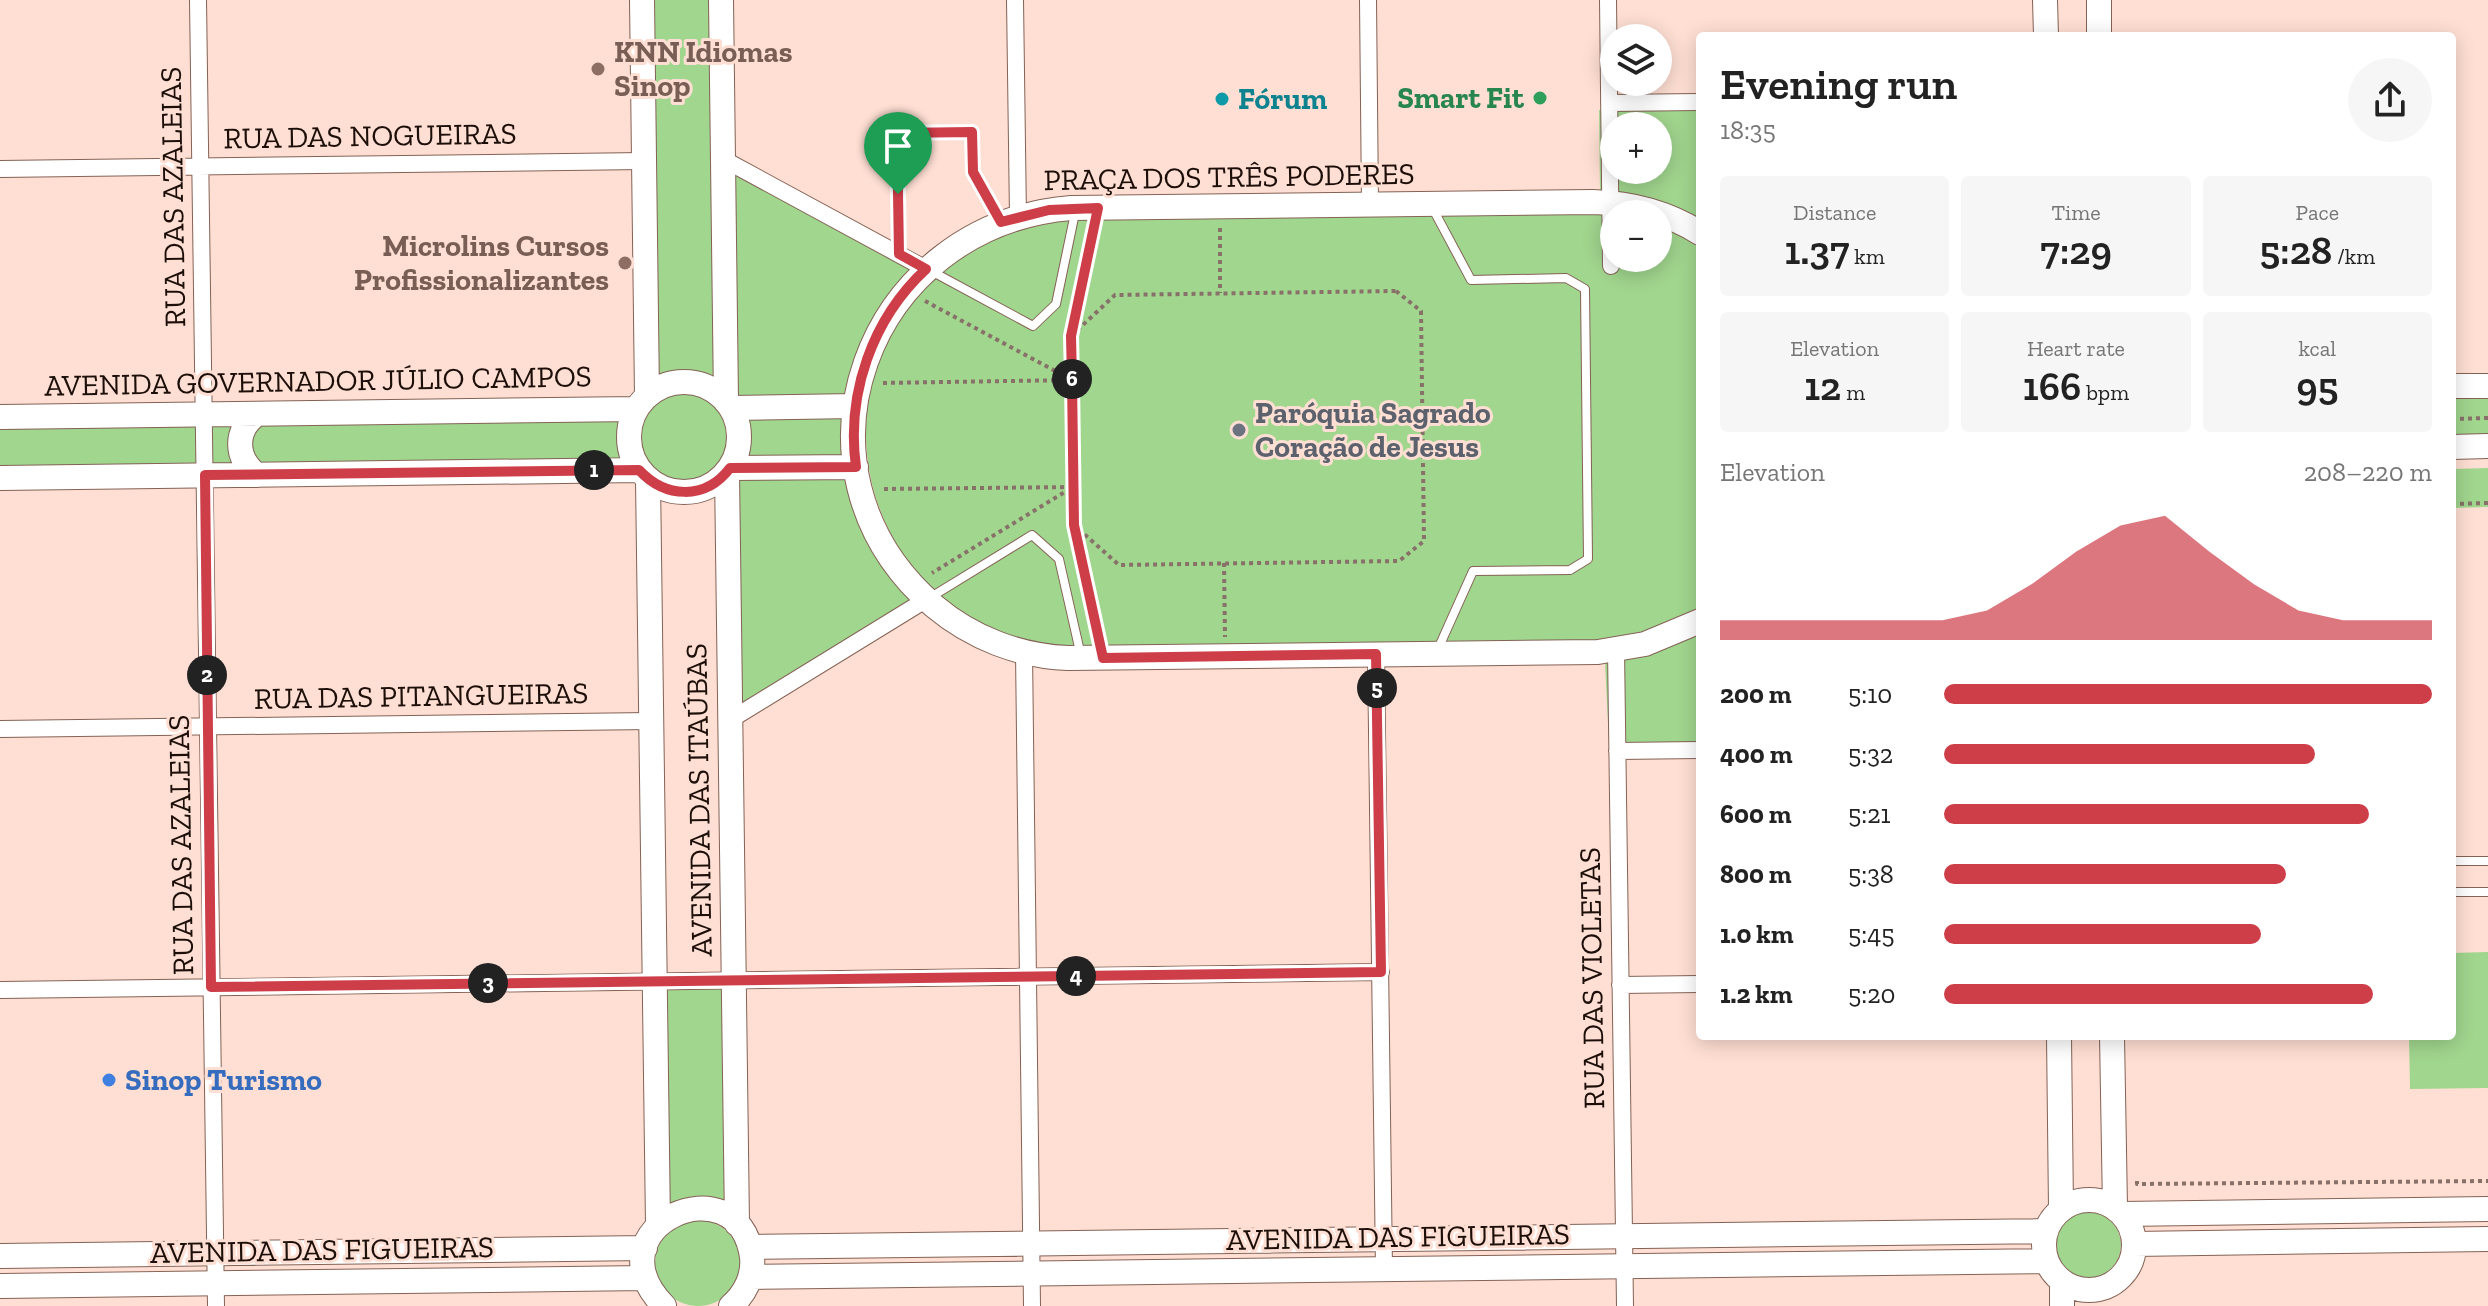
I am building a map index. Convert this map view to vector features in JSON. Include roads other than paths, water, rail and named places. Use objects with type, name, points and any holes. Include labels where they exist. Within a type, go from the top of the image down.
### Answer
[{"type":"street","name":"RUA DAS AZALEIAS","points":[[198,0],[216,1295]]},
{"type":"street","points":[[642,0],[641,403],[631,419],[628,440],[630,451],[644,475],[666,490],[687,493],[709,487],[728,470],[737,455],[740,433],[729,404],[721,0]]},
{"type":"street","points":[[1009,220],[1015,0]]},
{"type":"street","points":[[1368,0],[1370,204]]},
{"type":"street","points":[[1608,0],[1610,200]]},
{"type":"street","points":[[2045,0],[2046,32]]},
{"type":"street","points":[[2099,0],[2099,32]]},
{"type":"street","points":[[1609,103],[1696,102]]},
{"type":"street","points":[[723,159],[926,269]]},
{"type":"street","name":"RUA DAS NOGUEIRAS","points":[[0,169],[644,161]]},
{"type":"street","name":"PRAÇA DOS TRÊS PODERES","points":[[1600,202],[1087,208],[1049,210],[1009,220],[966,239],[926,269],[883,322],[871,349],[858,395],[854,435],[859,478],[872,522],[885,548],[920,592],[969,630],[1024,652],[1053,657],[1092,658],[1616,650],[1659,639],[1696,623]]},
{"type":"street","name":"PRAÇA DOS TRÊS PODERES","points":[[1672,219],[1696,231]]},
{"type":"street","name":"AVENIDA GOVERNADOR JÚLIO CAMPOS","points":[[0,417],[257,414],[641,403],[670,384],[692,382],[712,389],[729,404],[858,395]]},
{"type":"street","points":[[2456,386],[2488,386]]},
{"type":"street","points":[[257,414],[246,425],[240,445],[243,459],[257,475]]},
{"type":"street","points":[[2456,447],[2488,446]]},
{"type":"street","points":[[728,470],[859,478]]},
{"type":"street","name":"AVENIDA DAS ITAÚBAS","points":[[728,470],[737,1224]]},
{"type":"street","points":[[0,478],[644,475]]},
{"type":"street","name":"AVENIDA DAS ITAÚBAS","points":[[644,475],[651,721],[658,1225]]},
{"type":"street","points":[[730,720],[920,592]]},
{"type":"street","name":"RUA DAS VIOLETAS","points":[[1616,650],[1625,1306]]},
{"type":"street","points":[[1024,652],[1032,1306]]},
{"type":"street","points":[[1376,654],[1384,1269]]},
{"type":"street","name":"RUA DAS PITANGUEIRAS","points":[[0,729],[651,721]]},
{"type":"street","points":[[1617,751],[1696,750]]},
{"type":"street","points":[[0,990],[1381,972]]},
{"type":"street","points":[[1620,985],[1696,984]]},
{"type":"street","points":[[2059,1040],[2061,1209]]},
{"type":"street","points":[[2112,1040],[2118,1211]]},
{"type":"street","points":[[2090,1199],[2101,1201],[2118,1211],[2129,1223],[2134,1244],[2128,1268],[2116,1281],[2100,1289],[2062,1294],[2046,1261],[2043,1244],[2049,1222],[2061,1209],[2090,1199]]},
{"type":"street","points":[[661,1304],[645,1278],[645,1248],[658,1225],[674,1213],[700,1208],[714,1210],[737,1224],[750,1247],[751,1277],[735,1304]]},
{"type":"street","points":[[2118,1211],[2488,1209]]},
{"type":"street","name":"AVENIDA DAS FIGUEIRAS","points":[[750,1247],[2045,1231]]},
{"type":"street","points":[[2134,1244],[2488,1239]]},
{"type":"street","name":"AVENIDA DAS FIGUEIRAS","points":[[0,1256],[645,1248]]},
{"type":"street","name":"AVENIDA DAS FIGUEIRAS","points":[[751,1277],[2046,1261]]},
{"type":"street","name":"AVENIDA DAS FIGUEIRAS","points":[[0,1286],[216,1295],[645,1278]]},
{"type":"street","points":[[2116,1281],[2116,1306]]},
{"type":"lane","points":[[899,254],[897,133],[972,132],[973,172],[1009,220]]},
{"type":"lane","points":[[1431,204],[1471,280],[1566,278],[1585,289],[1588,559],[1570,570],[1473,571],[1436,654]]},
{"type":"lane","points":[[926,269],[1033,326],[1056,304],[1087,208]]},
{"type":"lane","points":[[920,592],[1032,535],[1059,559],[1092,658]]},
{"type":"lane","points":[[2456,861],[2488,861]]},
{"type":"lane","points":[[2456,892],[2488,892]]},
{"type":"place","name":"KNN Idiomas Sinop","points":[[598,69]]},
{"type":"place","name":"Smart Fit","points":[[1540,98]]},
{"type":"place","name":"Fórum","points":[[1222,99]]},
{"type":"place","name":"Microlins Cursos Profissionalizantes","points":[[625,263]]},
{"type":"place","name":"Paróquia Sagrado Coração de Jesus","points":[[1239,430]]},
{"type":"place","name":"Sinop Turismo","points":[[109,1080]]}]
